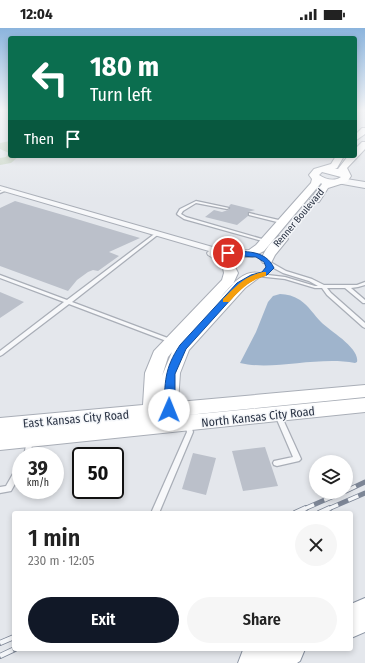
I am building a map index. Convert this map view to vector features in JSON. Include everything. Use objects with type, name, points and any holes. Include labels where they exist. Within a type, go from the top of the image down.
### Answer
[{"type":"highway","points":[[353,620],[365,615]]},
{"type":"highway","points":[[256,663],[283,651]]},
{"type":"main road","name":"Renner Boulevard","points":[[357,152],[365,144]]},
{"type":"main road","name":"Renner Boulevard","points":[[228,265],[229,259],[241,254],[257,251],[316,184],[320,174],[334,166],[339,158]]},
{"type":"main road","name":"Renner Boulevard","points":[[257,276],[268,271],[268,262],[271,251],[300,218],[325,186],[341,178],[342,168],[351,158]]},
{"type":"main road","points":[[320,174],[341,178]]},
{"type":"main road","points":[[241,254],[257,255],[268,262]]},
{"type":"main road","points":[[228,265],[241,275],[257,276]]},
{"type":"main road","points":[[160,419],[154,373],[160,355],[171,341],[228,281],[231,273],[228,265]]},
{"type":"main road","points":[[160,419],[170,374],[177,356],[183,347],[240,285],[257,276]]},
{"type":"main road","name":"North Kansas City Road","points":[[160,419],[365,391]]},
{"type":"main road","name":"North Kansas City Road","points":[[160,419],[188,424],[365,406]]},
{"type":"main road","name":"East Kansas City Road","points":[[0,426],[160,419]]},
{"type":"main road","name":"East Kansas City Road","points":[[0,442],[29,447],[160,419]]},
{"type":"street","points":[[341,178],[365,182]]},
{"type":"street","points":[[341,178],[365,185]]},
{"type":"street","points":[[2,190],[183,241],[217,255],[228,265]]},
{"type":"street","points":[[183,241],[241,254]]},
{"type":"lane","points":[[227,208],[196,202],[181,210],[179,214],[185,218],[267,241]]},
{"type":"lane","points":[[250,214],[282,222]]},
{"type":"lane","points":[[0,354],[158,233]]},
{"type":"lane","points":[[268,262],[288,274],[319,283],[326,287],[329,294],[365,326]]},
{"type":"lane","points":[[0,276],[171,341]]},
{"type":"lane","points":[[257,276],[278,277],[315,287],[365,284]]},
{"type":"lane","points":[[346,286],[365,302]]},
{"type":"lane","points":[[276,463],[297,459],[278,415]]},
{"type":"lane","points":[[156,511],[190,432],[188,424]]},
{"type":"lane","points":[[0,490],[8,489],[12,482]]},
{"type":"green space","points":[[8,141],[8,153],[0,149],[0,143]]},
{"type":"green space","points":[[8,154],[8,158],[17,158],[11,163],[0,165],[0,158],[6,157]]},
{"type":"water","points":[[280,294],[293,296],[303,302],[321,322],[344,340],[354,351],[357,357],[357,362],[326,361],[281,365],[253,365],[240,363],[256,332],[268,302],[273,296]]},
{"type":"building","points":[[15,201],[140,238],[109,252],[119,256],[98,271],[93,270],[88,272],[77,280],[68,291],[0,266],[0,208]]},
{"type":"building","points":[[231,204],[255,210],[248,212],[248,216],[237,225],[205,217],[214,210],[222,212],[228,210]]},
{"type":"building","points":[[0,292],[24,302],[0,318]]},
{"type":"building","points":[[265,447],[278,486],[243,491],[232,451]]},
{"type":"building","points":[[193,453],[216,458],[206,495],[182,489]]},
{"type":"railway","points":[[353,488],[365,482]]},
{"type":"railway","points":[[328,509],[365,493]]},
{"type":"railway","points":[[304,509],[327,499]]},
{"type":"railway","points":[[299,511],[306,508]]},
{"type":"railway","points":[[323,511],[330,508]]},
{"type":"railway","points":[[0,643],[12,638]]},
{"type":"railway","points":[[0,656],[12,650]]},
{"type":"slow traffic","points":[[226,300],[240,285],[254,276],[263,274]]},
{"type":"route","points":[[169,410],[170,374],[177,356],[183,347],[240,285],[254,276],[265,274],[270,268],[269,262],[263,257],[251,254],[238,255],[228,253]]}]
